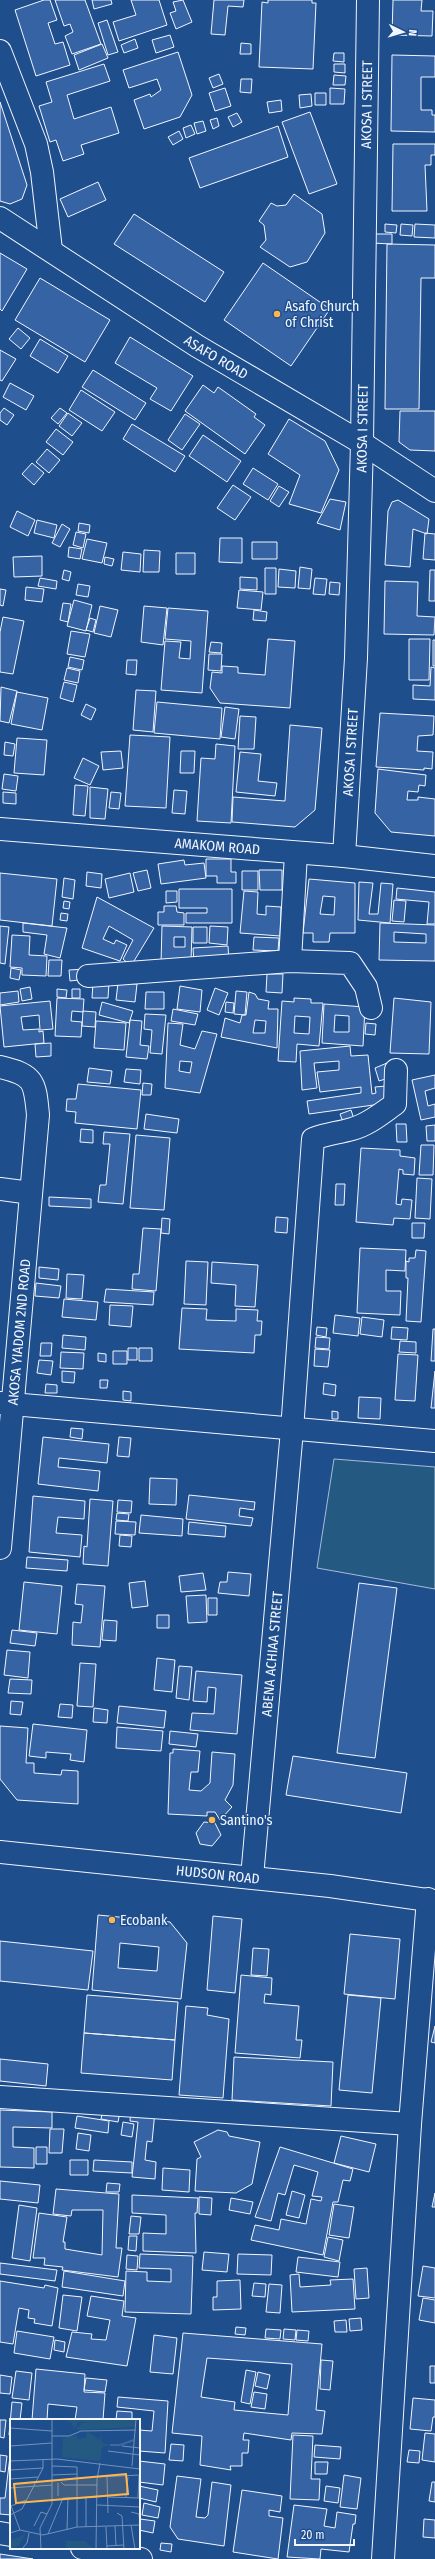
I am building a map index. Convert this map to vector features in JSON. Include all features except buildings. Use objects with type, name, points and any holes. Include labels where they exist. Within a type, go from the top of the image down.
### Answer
[{"type":"street","name":"AKOSA I STREET","points":[[344,856],[356,658],[362,443],[368,0]]},
{"type":"street","points":[[0,51],[36,144],[42,172],[51,250]]},
{"type":"street","name":"ASAFO ROAD","points":[[0,218],[197,346],[362,443],[435,491]]},
{"type":"street","name":"AMAKOM ROAD","points":[[0,829],[344,856],[435,866]]},
{"type":"street","points":[[290,961],[296,853]]},
{"type":"street","points":[[88,976],[290,961],[350,963],[366,987],[371,1008]]},
{"type":"street","name":"AKOSA YIADOM 2ND ROAD","points":[[0,1066],[22,1072],[32,1080],[36,1093],[38,1115],[31,1193],[6,1404],[0,1548]]},
{"type":"street","name":"ABENA ACHIAA STREET","points":[[252,1878],[292,1430],[313,1139],[331,1132],[353,1129],[372,1120],[395,1104],[396,1070]]},
{"type":"street","points":[[0,1189],[31,1193]]},
{"type":"street","points":[[6,1404],[292,1430],[435,1441]]},
{"type":"street","name":"HUDSON ROAD","points":[[0,1852],[391,1893],[431,1900]]},
{"type":"street","points":[[383,2559],[410,2124],[431,1900]]},
{"type":"street","points":[[0,2097],[410,2124]]},
{"type":"street","points":[[0,2533],[10,2535]]},
{"type":"street","points":[[87,2549],[141,2559]]},
{"type":"shaded area","points":[[334,1459],[435,1467],[435,1589],[317,1568]]},
{"type":"place","name":"Asafo Church of Christ","points":[[277,314]]},
{"type":"place","name":"Santino's","points":[[212,1820]]},
{"type":"place","name":"Ecobank","points":[[112,1920]]}]
